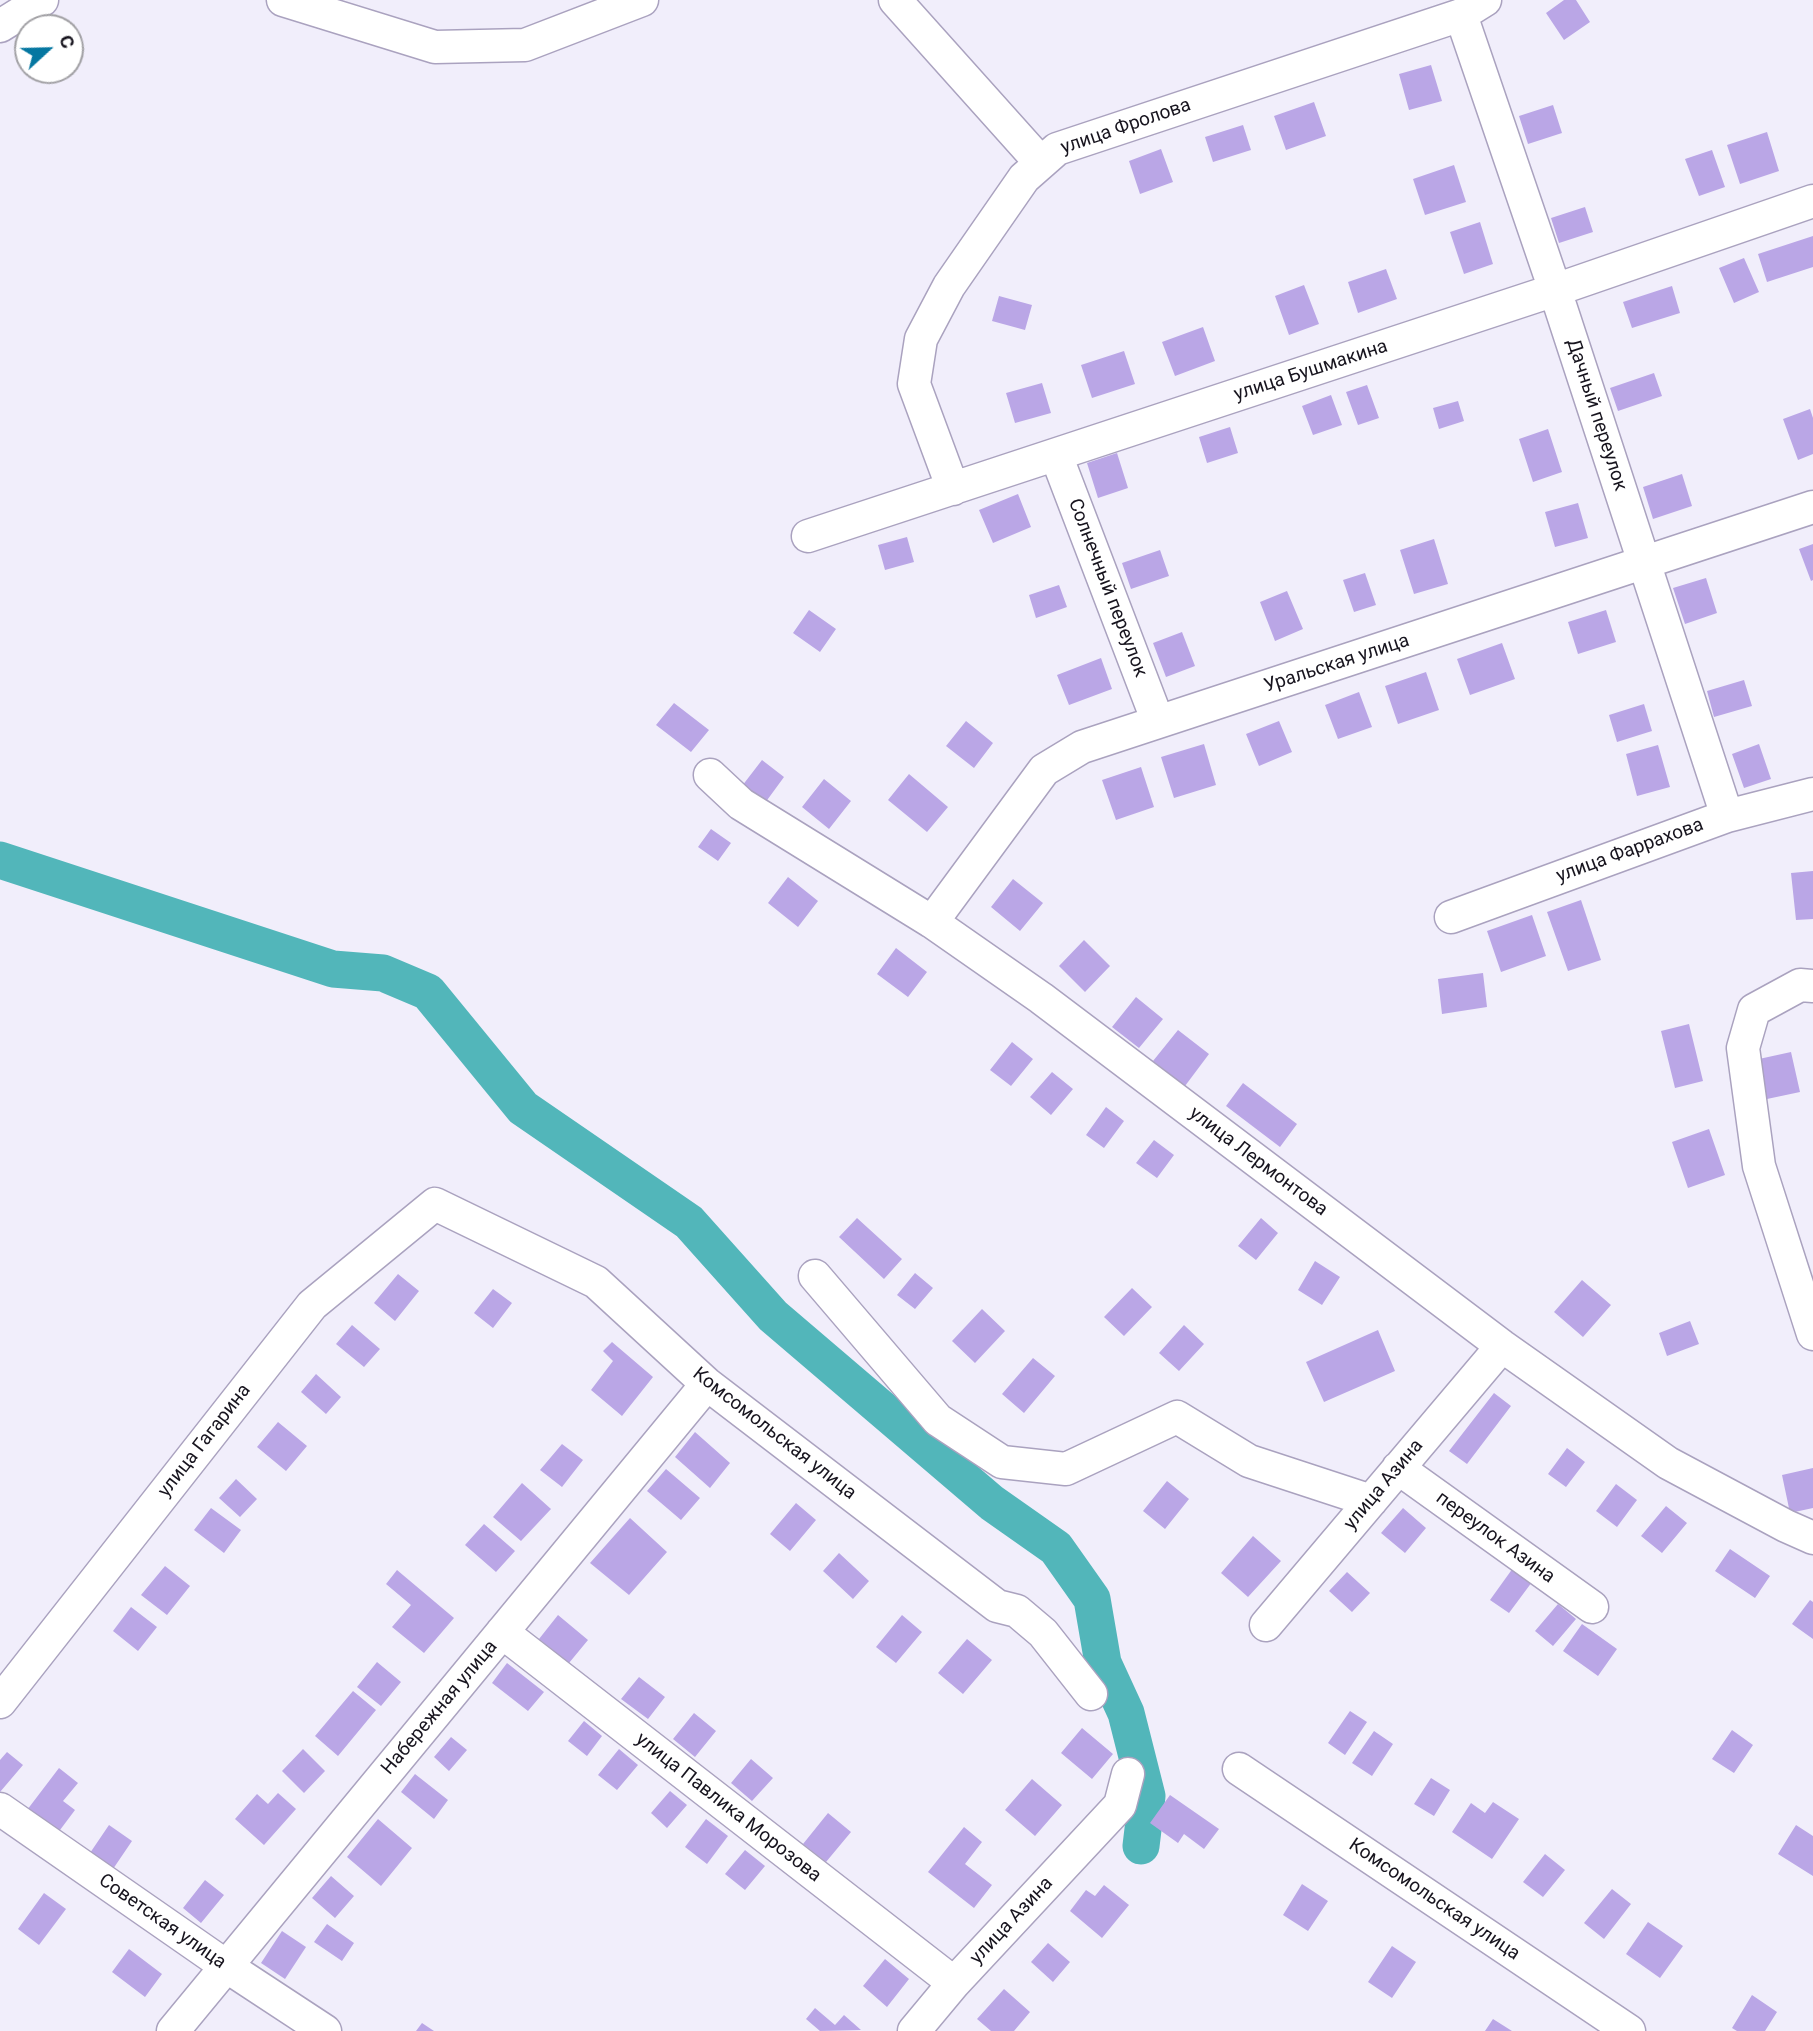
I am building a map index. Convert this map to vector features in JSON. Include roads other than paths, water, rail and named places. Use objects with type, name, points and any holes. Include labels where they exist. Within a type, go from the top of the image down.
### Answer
[{"type":"street","points":[[0,26],[42,0]]},
{"type":"street","points":[[283,0],[435,47],[525,45],[642,0]]},
{"type":"street","points":[[895,0],[1041,163]]},
{"type":"street","points":[[914,0],[930,0]]},
{"type":"street","name":"улица Фролова","points":[[953,489],[914,384],[921,339],[949,286],[1024,178],[1058,149],[1473,7]]},
{"type":"street","name":"Дачный переулок","points":[[1473,7],[1555,290],[1727,816]]},
{"type":"street","name":"улица Бушмакина","points":[[808,536],[1555,290],[1813,201]]},
{"type":"street","name":"Солнечный переулок","points":[[1056,454],[1158,722]]},
{"type":"street","name":"Уральская улица","points":[[932,922],[1044,770],[1082,747],[1813,507]]},
{"type":"street","name":"улица Лермонтова","points":[[710,775],[741,804],[932,922],[1041,998],[1502,1346],[1668,1463],[1813,1538]]},
{"type":"street","name":"улица Фаррахова","points":[[1451,917],[1727,816],[1813,794]]},
{"type":"street","points":[[1813,986],[1800,985],[1754,1010],[1744,1048],[1759,1167],[1813,1334]]},
{"type":"street","name":"Комсомольская улица","points":[[435,1204],[596,1282],[707,1384],[997,1606],[1017,1611],[1043,1633],[1091,1694]]},
{"type":"street","name":"улица Гагарина","points":[[0,1702],[312,1305],[435,1204]]},
{"type":"street","points":[[816,1276],[937,1420],[1002,1462],[1066,1469],[1177,1417],[1249,1461],[1371,1501]]},
{"type":"street","name":"улица Азина","points":[[1266,1625],[1502,1346]]},
{"type":"street","name":"Набережная улица","points":[[173,2031],[707,1384]]},
{"type":"street","name":"переулок Азина","points":[[1398,1468],[1592,1607]]},
{"type":"street","name":"улица Павлика Морозова","points":[[502,1632],[954,1983]]},
{"type":"street","name":"Комсомольская улица","points":[[1239,1769],[1629,2031]]},
{"type":"street","name":"улица Азина","points":[[914,2031],[954,1983],[1120,1805],[1128,1774]]},
{"type":"street","name":"Советская улица","points":[[0,1809],[226,1966],[325,2031]]},
{"type":"waterway","points":[[0,860],[333,969],[383,973],[428,992],[523,1108],[689,1222],[773,1316],[992,1503],[1056,1548],[1092,1599],[1103,1663],[1126,1713],[1147,1796],[1141,1846]]}]
